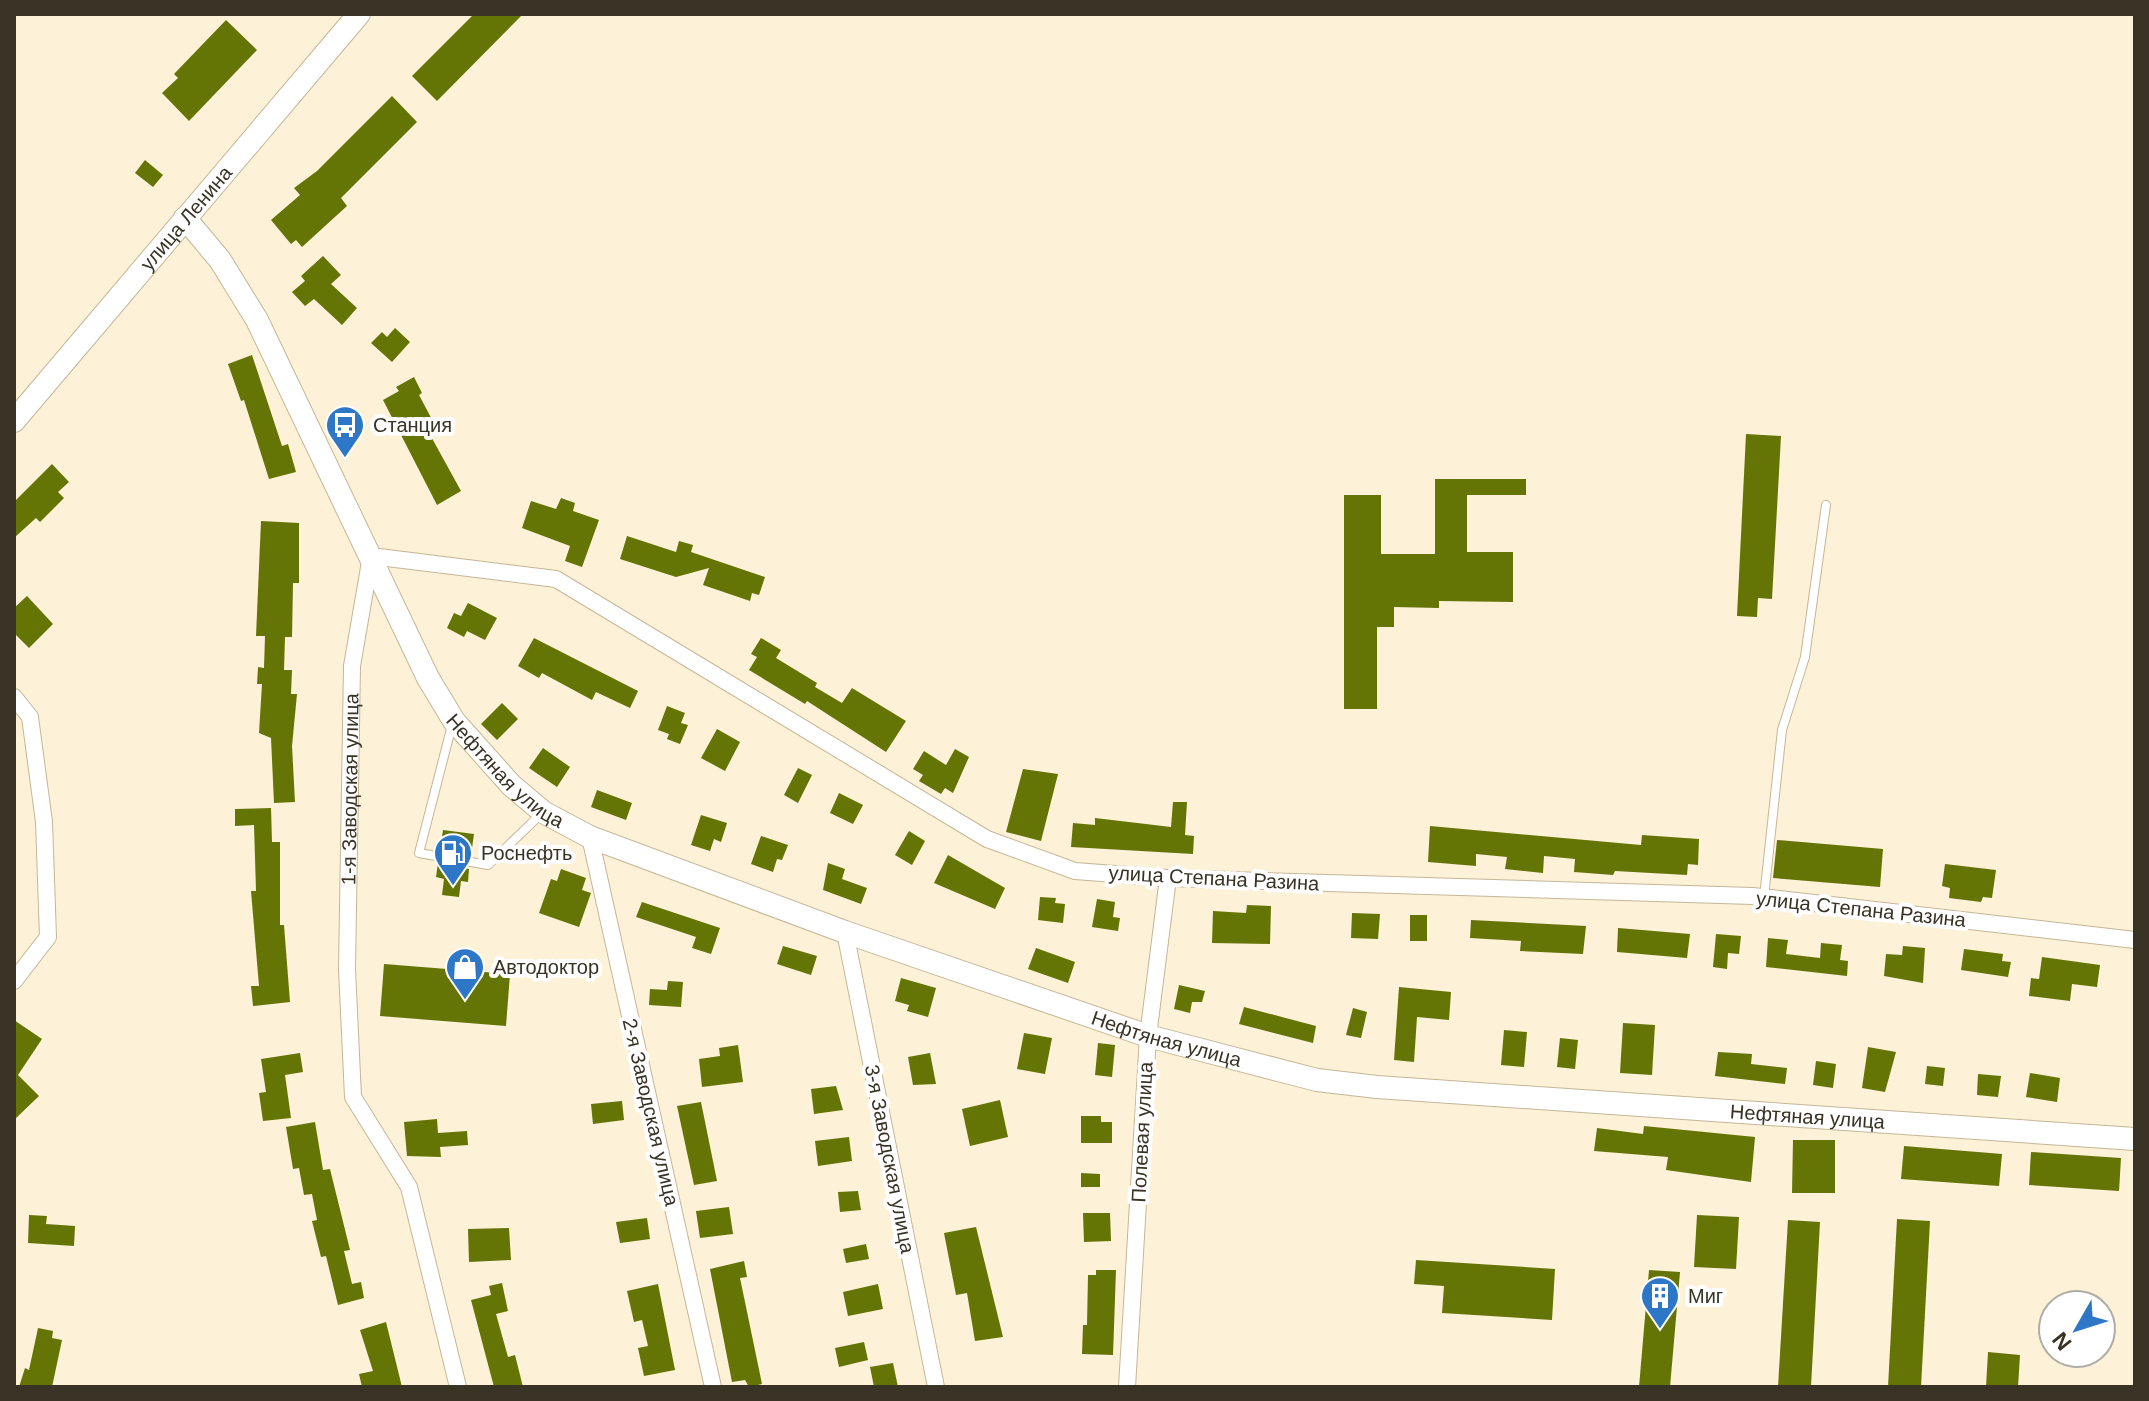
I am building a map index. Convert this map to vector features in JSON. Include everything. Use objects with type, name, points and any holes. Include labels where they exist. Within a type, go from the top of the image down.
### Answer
[{"type":"main road","name":"улица Ленина","points":[[14,421],[359,14]]},
{"type":"main road","points":[[185,218],[220,260],[257,320],[371,556]]},
{"type":"main road","name":"Нефтяная улица","points":[[371,556],[428,678],[454,721],[481,755],[543,812],[590,837],[845,932],[1148,1036],[1317,1080],[1377,1087],[2135,1139]]},
{"type":"street","name":"улица Степана Разина","points":[[371,556],[556,579],[987,839],[1075,871],[1168,878],[1764,897],[2135,940]]},
{"type":"street","name":"1-я Заводская улица","points":[[371,556],[352,666],[347,969],[353,1097],[409,1187],[458,1387]]},
{"type":"street","points":[[14,697],[30,717],[44,822],[48,937],[14,981]]},
{"type":"street","name":"2-я Заводская улица","points":[[590,837],[713,1387]]},
{"type":"street","name":"Полевая улица","points":[[1127,1387],[1148,1036],[1168,878]]},
{"type":"street","name":"3-я Заводская улица","points":[[845,932],[936,1387]]},
{"type":"lane","points":[[1764,897],[1782,730],[1805,657],[1826,505]]},
{"type":"lane","points":[[454,721],[419,853],[488,865],[543,812]]},
{"type":"building","points":[[474,14],[523,14],[437,101],[412,76]]},
{"type":"building","points":[[226,20],[257,50],[189,121],[162,93],[178,78],[174,74]]},
{"type":"building","points":[[392,96],[417,122],[341,198],[347,206],[302,247],[296,240],[291,244],[271,220],[300,195],[294,188],[317,171]]},
{"type":"building","points":[[145,160],[163,175],[153,187],[135,173]]},
{"type":"building","points":[[323,256],[341,275],[331,284],[357,308],[342,325],[314,299],[305,306],[292,292],[305,281],[301,276]]},
{"type":"building","points":[[395,328],[410,342],[392,362],[371,343],[382,332],[387,337]]},
{"type":"building","points":[[252,355],[282,446],[288,444],[296,472],[269,479],[244,400],[241,401],[228,364]]},
{"type":"building","points":[[414,377],[422,393],[419,395],[436,427],[428,431],[461,491],[437,505],[383,400],[399,391],[396,387]]},
{"type":"building","points":[[1746,434],[1781,436],[1772,599],[1758,598],[1757,617],[1737,616]]},
{"type":"building","points":[[52,464],[69,482],[58,492],[64,498],[40,522],[36,518],[14,538],[14,502]]},
{"type":"building","points":[[1435,479],[1526,479],[1526,495],[1467,495],[1467,552],[1513,552],[1513,602],[1439,601],[1439,608],[1394,607],[1394,627],[1377,627],[1377,709],[1344,709],[1344,495],[1381,495],[1381,554],[1435,554]]},
{"type":"building","points":[[561,498],[575,503],[573,511],[599,520],[582,567],[565,561],[570,546],[522,528],[531,501],[556,509]]},
{"type":"building","points":[[261,521],[299,523],[299,583],[293,583],[292,637],[285,637],[284,670],[292,670],[291,694],[297,694],[292,746],[295,802],[274,803],[271,738],[259,733],[262,684],[257,684],[258,667],[264,668],[265,636],[256,636]]},
{"type":"building","points":[[627,536],[676,552],[679,541],[693,545],[691,552],[765,577],[759,595],[752,593],[750,601],[703,585],[709,568],[676,577],[620,559]]},
{"type":"building","points":[[27,596],[53,624],[29,648],[14,633],[14,608]]},
{"type":"building","points":[[468,603],[497,618],[485,640],[467,631],[464,637],[447,628],[454,613],[461,616]]},
{"type":"building","points":[[534,638],[638,691],[630,708],[596,692],[592,700],[542,673],[539,678],[518,666]]},
{"type":"building","points":[[761,638],[781,650],[776,658],[817,683],[815,687],[842,703],[852,688],[906,721],[886,752],[807,701],[805,704],[749,670],[757,657],[751,654]]},
{"type":"building","points":[[502,703],[518,719],[497,740],[481,724]]},
{"type":"building","points":[[667,706],[685,713],[681,723],[688,725],[680,744],[667,739],[669,734],[658,730]]},
{"type":"building","points":[[717,729],[740,742],[725,771],[701,758]]},
{"type":"building","points":[[543,748],[570,767],[557,787],[529,768]]},
{"type":"building","points":[[955,749],[969,757],[953,793],[945,788],[941,794],[919,781],[923,775],[913,769],[924,751],[946,765]]},
{"type":"building","points":[[798,768],[812,775],[798,803],[784,795]]},
{"type":"building","points":[[1023,769],[1058,774],[1041,841],[1006,832]]},
{"type":"building","points":[[597,790],[632,803],[626,820],[591,807]]},
{"type":"building","points":[[839,793],[863,805],[853,824],[830,813]]},
{"type":"building","points":[[1173,802],[1187,802],[1185,835],[1194,836],[1193,854],[1071,847],[1073,823],[1095,825],[1095,818],[1171,827]]},
{"type":"building","points":[[271,808],[272,842],[280,842],[280,925],[284,925],[290,1002],[253,1006],[251,986],[259,986],[251,891],[256,891],[254,825],[235,826],[235,809]]},
{"type":"building","points":[[701,815],[727,823],[721,842],[714,839],[710,851],[691,845]]},
{"type":"building","points":[[1430,826],[1641,845],[1642,835],[1699,839],[1698,865],[1688,864],[1687,875],[1615,871],[1613,875],[1574,872],[1575,859],[1544,856],[1543,873],[1505,869],[1507,857],[1476,854],[1476,866],[1428,862]]},
{"type":"building","points":[[443,830],[474,834],[471,855],[440,850]]},
{"type":"building","points":[[909,831],[925,841],[912,865],[895,855]]},
{"type":"building","points":[[761,836],[788,845],[782,860],[777,859],[773,872],[751,864]]},
{"type":"building","points":[[1777,840],[1883,849],[1880,887],[1773,878]]},
{"type":"building","points":[[948,855],[1005,888],[995,909],[934,883]]},
{"type":"building","points":[[438,863],[469,869],[468,882],[461,881],[459,897],[442,895],[444,879],[436,877]]},
{"type":"building","points":[[828,863],[845,869],[842,879],[867,888],[861,904],[823,890]]},
{"type":"building","points":[[1945,864],[1996,870],[1992,898],[1983,897],[1981,902],[1949,898],[1950,888],[1942,886]]},
{"type":"building","points":[[561,869],[586,878],[582,890],[591,893],[579,927],[539,913],[551,879],[557,881]]},
{"type":"building","points":[[1040,897],[1056,898],[1055,903],[1065,904],[1063,923],[1038,920]]},
{"type":"building","points":[[1097,899],[1115,902],[1113,917],[1120,918],[1118,931],[1092,927]]},
{"type":"building","points":[[642,902],[720,928],[711,954],[692,948],[696,937],[636,917]]},
{"type":"building","points":[[1247,905],[1271,906],[1270,944],[1212,943],[1213,911],[1246,913]]},
{"type":"building","points":[[1352,913],[1380,914],[1378,939],[1351,938]]},
{"type":"building","points":[[1410,915],[1427,915],[1427,941],[1410,941]]},
{"type":"building","points":[[1471,920],[1586,926],[1583,954],[1520,951],[1521,941],[1470,938]]},
{"type":"building","points":[[1618,928],[1690,934],[1687,958],[1617,952]]},
{"type":"building","points":[[1716,934],[1741,936],[1739,954],[1728,953],[1727,969],[1713,967]]},
{"type":"building","points":[[1768,938],[1788,940],[1786,954],[1820,958],[1821,943],[1842,945],[1840,960],[1848,961],[1847,976],[1766,967]]},
{"type":"building","points":[[783,946],[817,956],[811,975],[777,964]]},
{"type":"building","points":[[1903,946],[1925,948],[1923,983],[1884,976],[1886,954],[1902,955]]},
{"type":"building","points":[[1036,948],[1075,962],[1068,983],[1028,969]]},
{"type":"building","points":[[1964,949],[2003,954],[2002,961],[2011,962],[2008,977],[1961,970]]},
{"type":"building","points":[[2042,957],[2100,965],[2097,987],[2072,984],[2070,1001],[2029,996],[2031,978],[2039,979]]},
{"type":"building","points":[[384,964],[510,974],[506,1026],[380,1016]]},
{"type":"building","points":[[901,978],[936,988],[928,1017],[907,1011],[909,1005],[895,1001]]},
{"type":"building","points":[[668,981],[683,982],[681,1007],[649,1005],[650,989],[667,990]]},
{"type":"building","points":[[1179,985],[1205,991],[1202,1002],[1192,1002],[1190,1013],[1174,1009]]},
{"type":"building","points":[[1399,987],[1451,992],[1449,1020],[1417,1017],[1414,1062],[1394,1060]]},
{"type":"building","points":[[1244,1007],[1316,1026],[1313,1043],[1239,1024]]},
{"type":"building","points":[[1353,1008],[1367,1012],[1361,1038],[1346,1035]]},
{"type":"building","points":[[14,1020],[42,1039],[18,1075],[39,1096],[14,1120]]},
{"type":"building","points":[[1623,1023],[1655,1025],[1652,1075],[1620,1073]]},
{"type":"building","points":[[1504,1030],[1527,1032],[1524,1067],[1501,1065]]},
{"type":"building","points":[[1024,1033],[1052,1038],[1045,1074],[1017,1069]]},
{"type":"building","points":[[1560,1038],[1578,1040],[1575,1069],[1557,1067]]},
{"type":"building","points":[[1098,1043],[1115,1045],[1112,1077],[1095,1075]]},
{"type":"building","points":[[738,1045],[743,1082],[702,1087],[699,1059],[720,1056],[719,1048]]},
{"type":"building","points":[[1868,1047],[1896,1052],[1885,1092],[1862,1088]]},
{"type":"building","points":[[1718,1052],[1752,1054],[1751,1064],[1787,1068],[1785,1084],[1715,1076]]},
{"type":"building","points":[[300,1053],[303,1072],[285,1075],[291,1118],[263,1121],[259,1093],[266,1092],[261,1059]]},
{"type":"building","points":[[930,1053],[936,1084],[913,1085],[908,1057]]},
{"type":"building","points":[[1816,1061],[1836,1064],[1833,1088],[1813,1085]]},
{"type":"building","points":[[1927,1066],[1945,1068],[1943,1086],[1925,1084]]},
{"type":"building","points":[[2030,1073],[2060,1078],[2057,1102],[2026,1097]]},
{"type":"building","points":[[1978,1074],[2001,1076],[1998,1097],[1977,1095]]},
{"type":"building","points":[[836,1086],[843,1110],[814,1114],[811,1089]]},
{"type":"building","points":[[1000,1100],[1008,1137],[970,1146],[962,1109]]},
{"type":"building","points":[[622,1101],[624,1120],[593,1124],[591,1104]]},
{"type":"building","points":[[701,1102],[717,1181],[694,1185],[677,1106]]},
{"type":"building","points":[[1081,1116],[1101,1116],[1101,1122],[1112,1122],[1112,1143],[1081,1143]]},
{"type":"building","points":[[437,1119],[438,1133],[467,1131],[468,1145],[440,1147],[441,1157],[407,1156],[404,1122]]},
{"type":"building","points":[[315,1122],[323,1170],[330,1169],[350,1250],[344,1251],[352,1284],[361,1282],[364,1298],[338,1305],[326,1256],[321,1257],[312,1221],[317,1220],[312,1194],[304,1195],[299,1168],[293,1169],[286,1127]]},
{"type":"building","points":[[1644,1126],[1755,1137],[1751,1182],[1666,1170],[1668,1157],[1594,1151],[1597,1128],[1643,1134]]},
{"type":"building","points":[[849,1137],[852,1161],[818,1166],[815,1141]]},
{"type":"building","points":[[1793,1140],[1835,1140],[1835,1193],[1792,1193]]},
{"type":"building","points":[[1904,1146],[2002,1154],[1999,1186],[1901,1179]]},
{"type":"building","points":[[2031,1152],[2121,1158],[2119,1191],[2029,1185]]},
{"type":"building","points":[[1081,1173],[1100,1174],[1100,1187],[1081,1187]]},
{"type":"building","points":[[858,1191],[861,1210],[840,1212],[838,1192]]},
{"type":"building","points":[[729,1207],[733,1234],[700,1238],[696,1211]]},
{"type":"building","points":[[1083,1213],[1110,1213],[1111,1241],[1084,1242]]},
{"type":"building","points":[[29,1215],[47,1216],[46,1224],[75,1226],[74,1246],[28,1243]]},
{"type":"building","points":[[1697,1215],[1739,1217],[1736,1269],[1694,1267]]},
{"type":"building","points":[[647,1218],[650,1239],[620,1243],[616,1222]]},
{"type":"building","points":[[1897,1219],[1930,1221],[1921,1387],[1888,1387]]},
{"type":"building","points":[[1788,1220],[1820,1222],[1811,1387],[1778,1387]]},
{"type":"building","points":[[976,1227],[1003,1337],[975,1341],[967,1293],[956,1295],[944,1233]]},
{"type":"building","points":[[509,1228],[511,1260],[469,1262],[468,1229]]},
{"type":"building","points":[[866,1244],[869,1259],[846,1263],[843,1249]]},
{"type":"building","points":[[1416,1260],[1555,1269],[1552,1320],[1442,1313],[1444,1286],[1414,1284]]},
{"type":"building","points":[[744,1261],[747,1277],[740,1278],[762,1384],[749,1387],[745,1380],[732,1382],[710,1269]]},
{"type":"building","points":[[1096,1270],[1116,1270],[1113,1355],[1082,1354],[1083,1325],[1087,1325],[1088,1275],[1096,1275]]},
{"type":"building","name":"Миг","points":[[1649,1270],[1680,1272],[1670,1387],[1639,1387]]},
{"type":"building","points":[[502,1283],[508,1311],[496,1314],[508,1357],[515,1355],[523,1387],[494,1387],[471,1300],[491,1295],[489,1286]]},
{"type":"building","points":[[658,1284],[675,1370],[644,1376],[638,1348],[648,1346],[642,1320],[634,1322],[627,1291]]},
{"type":"building","points":[[878,1284],[883,1309],[848,1316],[843,1292]]},
{"type":"building","points":[[386,1322],[402,1387],[362,1387],[359,1374],[373,1371],[360,1330]]},
{"type":"building","points":[[38,1328],[53,1331],[52,1338],[62,1340],[52,1387],[19,1387],[25,1368],[29,1370]]},
{"type":"building","points":[[864,1342],[868,1360],[839,1367],[835,1348]]},
{"type":"building","points":[[1988,1352],[2020,1355],[2018,1387],[1986,1387]]},
{"type":"building","points":[[893,1363],[898,1387],[874,1387],[870,1367]]},
{"type":"place","name":"Станция","points":[[345,459]]},
{"type":"place","name":"Роснефть","points":[[453,887]]},
{"type":"place","name":"Автодоктор","points":[[465,1001]]},
{"type":"place","name":"Миг","points":[[1660,1330]]}]
